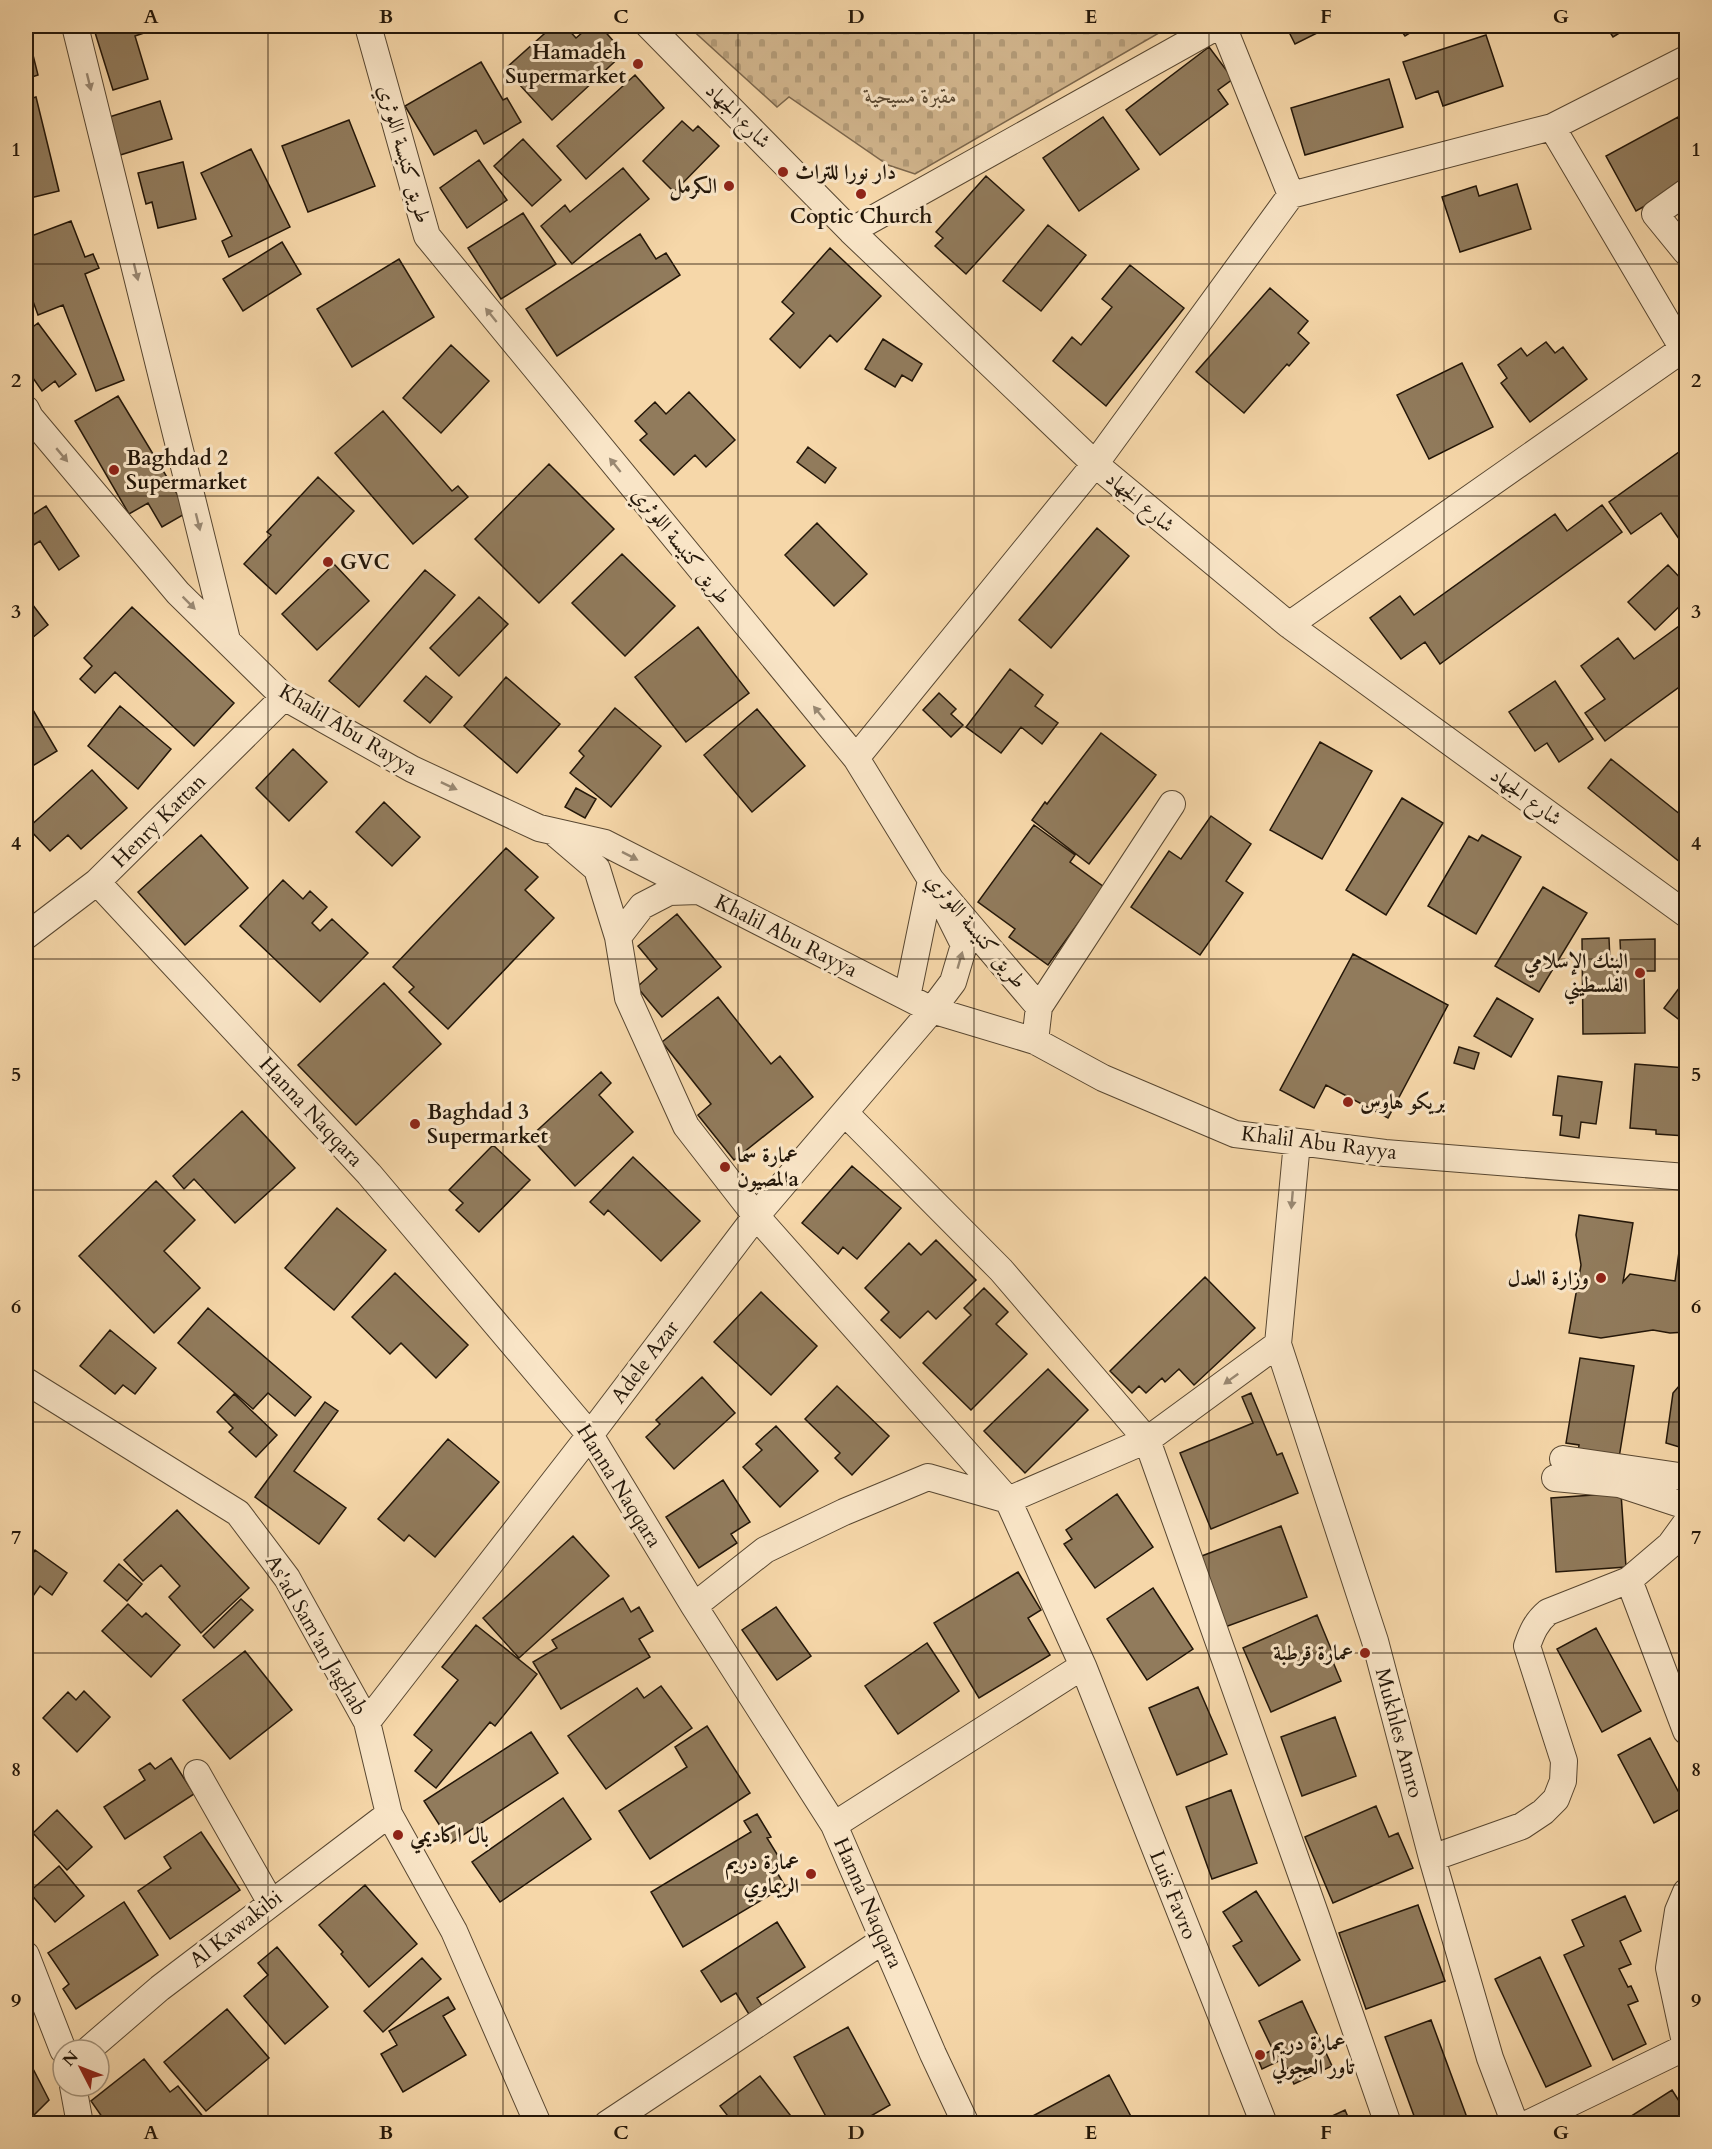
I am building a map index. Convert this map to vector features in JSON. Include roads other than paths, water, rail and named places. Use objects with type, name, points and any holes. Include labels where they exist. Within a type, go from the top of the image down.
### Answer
[{"type":"street","points":[[75,26],[228,641]]},
{"type":"street","name":"طريق كنيسة اللوثري","points":[[368,26],[427,236],[856,758],[931,880],[1039,1007],[1035,1041]]},
{"type":"street","name":"شارع الجهاد","points":[[649,26],[850,231],[1095,464],[1289,625],[1686,914]]},
{"type":"street","points":[[850,231],[1218,26]]},
{"type":"street","points":[[1223,26],[1291,195]]},
{"type":"street","points":[[856,758],[1095,464],[1291,195],[1552,127],[1686,59]]},
{"type":"street","points":[[1289,625],[1685,348],[1552,127]]},
{"type":"street","points":[[1686,192],[1655,214],[1686,252]]},
{"type":"street","name":"Khalil Abu Rayya","points":[[27,415],[178,593],[284,697],[412,769],[539,828],[605,843],[932,1010],[1035,1041],[1103,1078],[1235,1134],[1396,1154],[1686,1177]]},
{"type":"street","name":"Henry Kattan","points":[[26,936],[97,882],[284,697]]},
{"type":"street","points":[[1039,1007],[1172,804]]},
{"type":"street","name":"Luis Favro","points":[[551,830],[597,869],[618,937],[628,998],[686,1126],[756,1216],[1008,1500],[1083,1666],[1264,2124]]},
{"type":"street","points":[[907,997],[931,880]]},
{"type":"street","name":"Adele Azar","points":[[367,1722],[590,1435],[756,1216],[932,1010],[953,982],[964,945],[931,880]]},
{"type":"street","name":"Hanna Naqqara","points":[[97,882],[369,1174],[590,1435],[694,1606],[834,1826],[966,2124]]},
{"type":"street","points":[[618,937],[642,906],[669,892],[699,891]]},
{"type":"street","points":[[845,1113],[1000,1270],[1147,1440],[1317,1916],[1388,2124]]},
{"type":"street","points":[[694,1606],[765,1550],[844,1512],[928,1477],[1008,1500],[1147,1440],[1278,1344],[1298,1142]]},
{"type":"street","name":"Mukhles Amro","points":[[1278,1344],[1375,1641],[1432,1858],[1490,2058],[1515,2124]]},
{"type":"street","name":"As'ad Sam'an Jaghab","points":[[26,1382],[238,1513],[287,1578],[367,1722],[388,1814],[454,1931],[538,2124]]},
{"type":"street","points":[[1686,1477],[1559,1468],[1619,1484],[1686,1506]]},
{"type":"street","points":[[1432,1858],[1522,1826],[1543,1812],[1556,1799],[1563,1781],[1564,1761],[1527,1646],[1532,1631],[1539,1619],[1548,1612],[1629,1580],[1670,1545],[1686,1523]]},
{"type":"street","points":[[1629,1580],[1686,1731]]},
{"type":"street","points":[[834,1826],[1083,1666]]},
{"type":"street","points":[[197,1773],[271,1903]]},
{"type":"street","name":"Al Kawakibi","points":[[102,2038],[160,1988],[388,1814]]},
{"type":"street","points":[[1527,2124],[1686,2047],[1669,1968],[1678,1911],[1686,1892]]},
{"type":"street","points":[[607,2124],[884,1940]]},
{"type":"street","points":[[26,1955],[58,2038]]},
{"type":"street","points":[[75,2098],[80,2124]]},
{"type":"place","name":"Hamadeh Supermarket","points":[[638,64]]},
{"type":"place","name":"دار نورا للتراث","points":[[783,172]]},
{"type":"place","name":"الكرمل","points":[[729,186]]},
{"type":"place","name":"Coptic Church","points":[[861,194]]},
{"type":"place","name":"Baghdad 2 Supermarket","points":[[114,470]]},
{"type":"place","name":"GVC","points":[[328,562]]},
{"type":"place","name":"البنك الإسلامي الفلسطيني","points":[[1640,973]]},
{"type":"place","name":"بريكو هاوس","points":[[1348,1102]]},
{"type":"place","name":"Baghdad 3 Supermarket","points":[[415,1124]]},
{"type":"place","name":"عمارة سما المصيونa","points":[[725,1167]]},
{"type":"place","name":"وزارة العدل","points":[[1601,1278]]},
{"type":"place","name":"عمارة قرطبة","points":[[1365,1653]]},
{"type":"place","name":"بال اكاديمي","points":[[398,1835]]},
{"type":"place","name":"عمارة دريم الريماوي","points":[[811,1874]]},
{"type":"place","name":"عمارة دريم تاور العجولي","points":[[1260,2055]]},
{"type":"park label","name":"مقبرة مسيحية","points":[[911,96]]}]
